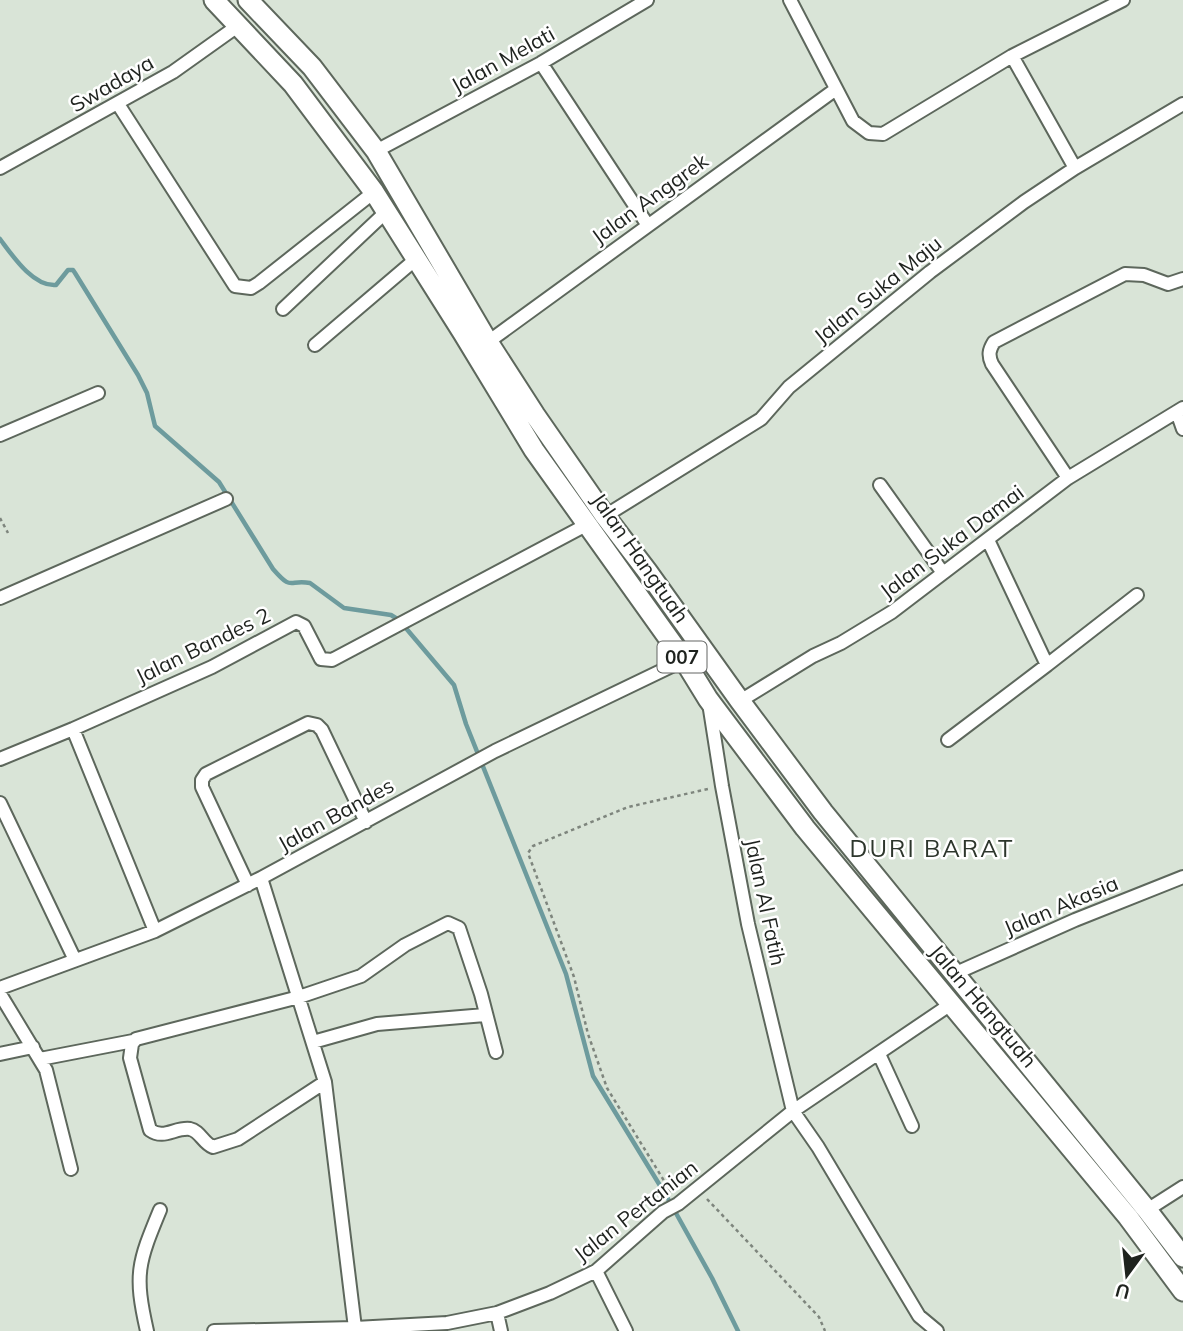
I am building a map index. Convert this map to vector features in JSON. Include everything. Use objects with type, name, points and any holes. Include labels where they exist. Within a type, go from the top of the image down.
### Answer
[{"type":"highway","name":"Jalan Hangtuah","points":[[214,0],[293,84],[373,192],[534,450],[596,520],[647,571],[823,812],[956,973],[1183,1258]]},
{"type":"highway","name":"Jalan Hangtuah","points":[[248,0],[312,67],[376,151],[488,342],[535,415],[629,583],[684,660],[708,699],[805,828],[1128,1217],[1183,1291]]},
{"type":"highway","points":[[293,84],[312,67]]},
{"type":"highway","points":[[629,583],[647,571]]},
{"type":"street","name":"Jalan Melati","points":[[376,151],[541,63],[626,5],[647,0]]},
{"type":"street","points":[[790,0],[853,121],[869,133],[883,134],[1012,56],[1123,0]]},
{"type":"street","name":"Swadaya","points":[[0,168],[173,72],[239,25]]},
{"type":"street","points":[[1012,56],[1075,168]]},
{"type":"street","points":[[541,63],[647,225]]},
{"type":"street","name":"Jalan Anggrek","points":[[488,342],[836,89]]},
{"type":"street","points":[[118,104],[235,286],[251,288],[259,283],[373,192]]},
{"type":"street","name":"Jalan Suka Maju","points":[[596,520],[761,419],[789,387],[975,238],[1075,168],[1181,109]]},
{"type":"street","points":[[283,309],[386,212]]},
{"type":"street","points":[[315,345],[416,259]]},
{"type":"street","points":[[1068,478],[992,364],[989,358],[994,342],[1125,274],[1144,275],[1168,284],[1183,279]]},
{"type":"street","points":[[0,435],[98,393]]},
{"type":"street","points":[[1180,410],[1183,429]]},
{"type":"street","name":"Jalan Suka Damai","points":[[740,701],[892,612],[1068,478],[1180,410]]},
{"type":"street","points":[[880,485],[943,573]]},
{"type":"street","points":[[0,598],[226,499]]},
{"type":"street","name":"Jalan Bandes 2","points":[[0,759],[212,667],[296,622],[304,626],[324,661],[332,660],[596,520]]},
{"type":"street","points":[[988,540],[1047,665]]},
{"type":"street","points":[[948,740],[1137,595]]},
{"type":"street","name":"Jalan Bandes","points":[[0,988],[155,931],[248,885],[495,751],[684,660]]},
{"type":"street","name":"Jalan Al Fatih","points":[[708,699],[748,924],[793,1111]]},
{"type":"street","points":[[248,885],[202,787],[206,774],[308,723],[313,723],[322,730],[366,822]]},
{"type":"street","points":[[73,729],[155,931]]},
{"type":"street","points":[[0,803],[75,960]]},
{"type":"street","name":"Jalan Akasia","points":[[956,973],[1074,920],[1183,877]]},
{"type":"street","points":[[261,878],[325,1082],[355,1328]]},
{"type":"street","points":[[0,1054],[36,1053],[133,1041],[299,997],[361,976],[405,945],[448,923],[459,928],[481,994],[496,1052]]},
{"type":"street","points":[[0,994],[46,1070],[71,1169]]},
{"type":"street","name":"Jalan Pertanian","points":[[221,1331],[447,1327],[497,1313],[550,1293],[596,1271],[663,1212],[677,1205],[793,1111],[951,1004]]},
{"type":"street","points":[[313,1042],[377,1024],[485,1015]]},
{"type":"street","points":[[133,1041],[130,1058],[150,1130],[163,1135],[191,1129],[213,1147],[238,1139],[325,1082]]},
{"type":"street","points":[[878,1054],[912,1126]]},
{"type":"street","points":[[793,1111],[818,1147],[919,1316],[937,1331]]},
{"type":"street","points":[[1147,1210],[1183,1187]]},
{"type":"street","points":[[147,1331],[141,1304],[139,1267],[160,1210]]},
{"type":"street","points":[[596,1271],[626,1331]]},
{"type":"street","points":[[497,1313],[500,1331]]},
{"type":"path","points":[[0,518],[8,533]]},
{"type":"path","points":[[677,1205],[607,1088],[588,1034],[573,977],[528,853],[533,846],[628,807],[722,786]]},
{"type":"path","points":[[697,1188],[819,1317],[825,1331]]},
{"type":"waterway","points":[[0,239],[24,269],[39,281],[56,285],[68,270],[73,270],[138,375],[147,393],[155,426],[219,482],[279,576],[291,583],[310,583],[344,608],[391,615],[399,620],[454,685],[466,724],[566,974],[593,1076],[667,1197],[738,1331]]},
{"type":"district","name":"DURI BARAT","points":[[932,849]]}]
